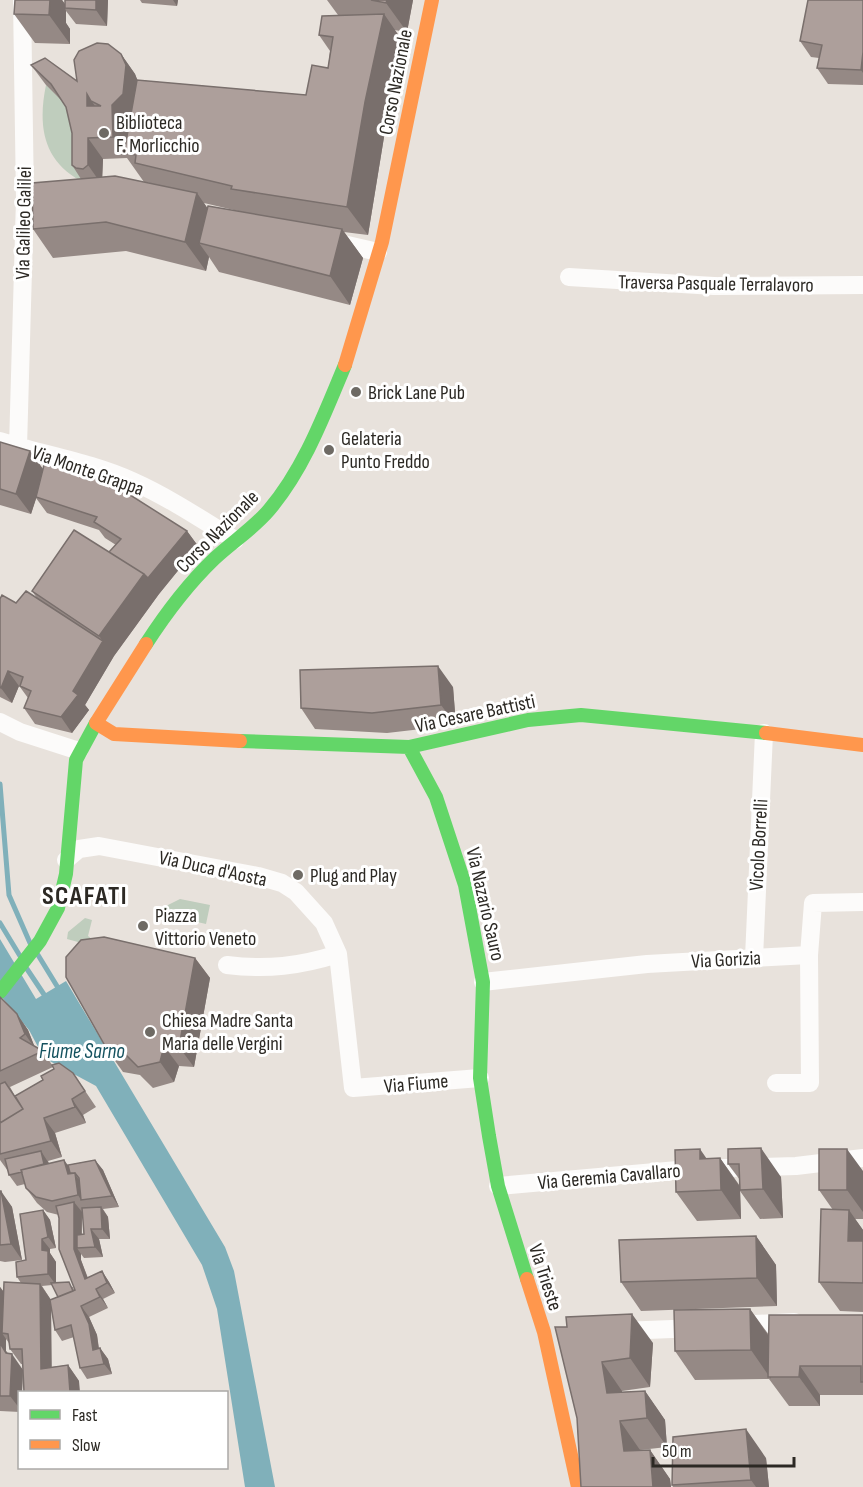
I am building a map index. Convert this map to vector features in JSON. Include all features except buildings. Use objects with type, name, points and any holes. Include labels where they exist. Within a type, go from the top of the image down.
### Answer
[{"type":"main road","name":"Corso Nazionale","points":[[0,992],[40,938],[57,909],[66,860],[72,785],[78,751],[165,617],[209,564],[258,522],[270,508],[294,473],[328,407],[357,336],[402,150],[432,0]]},
{"type":"main road","name":"Via Cesare Battisti","points":[[96,723],[114,734],[409,747],[556,716],[621,718],[863,746]]},
{"type":"main road","name":"Via Nazario Sauro","points":[[409,747],[436,797],[465,885],[483,982],[480,1078]]},
{"type":"main road","name":"Via Trieste","points":[[480,1078],[498,1186],[544,1332],[578,1487]]},
{"type":"street","name":"Via Galileo Galilei","points":[[18,447],[25,199],[22,0]]},
{"type":"street","points":[[25,199],[46,198]]},
{"type":"street","points":[[311,236],[378,252]]},
{"type":"street","name":"Traversa Pasquale Terralavoro","points":[[569,277],[581,280],[714,286],[863,285]]},
{"type":"street","name":"Via Monte Grappa","points":[[0,441],[65,458],[130,480],[170,500],[235,540]]},
{"type":"street","points":[[6,725],[78,751]]},
{"type":"street","name":"Vicolo Borrelli","points":[[754,958],[764,733]]},
{"type":"street","name":"Via Duca d'Aosta","points":[[66,860],[79,849],[99,846],[282,883],[311,906],[324,923],[338,954],[353,1088]]},
{"type":"street","points":[[776,1083],[810,1083],[808,955],[813,903],[863,902]]},
{"type":"street","points":[[227,965],[260,969],[288,967],[338,954]]},
{"type":"street","name":"Via Gorizia","points":[[483,982],[647,964],[808,955]]},
{"type":"street","name":"Via Fiume","points":[[353,1088],[480,1078]]},
{"type":"street","name":"Via Geremia Cavallaro","points":[[498,1186],[690,1169],[796,1166],[863,1158]]},
{"type":"street","points":[[604,1331],[807,1322]]},
{"type":"street","points":[[544,1332],[568,1332]]},
{"type":"green space","points":[[46,85],[66,104],[86,154],[81,181],[58,163],[46,140],[43,114]]},
{"type":"green space","points":[[180,899],[210,905],[206,924],[154,912]]},
{"type":"green space","points":[[85,918],[92,920],[88,936],[92,939],[79,946],[78,942],[67,939],[68,932]]},
{"type":"water","name":"Fiume Sarno","points":[[0,939],[36,999],[66,981],[225,1247],[234,1271],[275,1487],[245,1487],[217,1309],[202,1265],[96,1086],[44,1058],[29,1030],[0,995]]},
{"type":"waterway","points":[[0,784],[9,895],[30,943]]},
{"type":"waterway","points":[[0,923],[20,956]]},
{"type":"waterway","points":[[38,955],[60,991]]},
{"type":"waterway","points":[[27,969],[47,999]]},
{"type":"traffic: fast","points":[[146,644],[169,610],[195,578],[263,517],[281,494],[312,441],[345,365]]},
{"type":"traffic: fast","points":[[240,741],[409,747],[528,720],[581,715],[766,733]]},
{"type":"traffic: fast","points":[[0,992],[40,941],[58,908],[66,874],[76,760],[96,723]]},
{"type":"traffic: fast","points":[[409,747],[436,797],[465,885],[483,982],[480,1078],[489,1136],[498,1186],[527,1279]]},
{"type":"traffic: slow","points":[[345,365],[382,242],[432,0]]},
{"type":"traffic: slow","points":[[146,644],[96,723],[114,734],[240,741]]},
{"type":"traffic: slow","points":[[766,733],[863,745]]},
{"type":"traffic: slow","points":[[527,1279],[544,1332],[578,1487]]},
{"type":"place","name":"Biblioteca F. Morlicchio","points":[[104,133]]},
{"type":"place","name":"Brick Lane Pub","points":[[356,392]]},
{"type":"place","name":"Gelateria Punto Freddo","points":[[329,450]]},
{"type":"place","name":"Plug and Play","points":[[298,875]]},
{"type":"place","name":"Piazza Vittorio Veneto","points":[[143,926]]},
{"type":"place","name":"Chiesa Madre Santa Maria delle Vergini","points":[[150,1032]]},
{"type":"district","name":"SCAFATI","points":[[85,895]]}]
